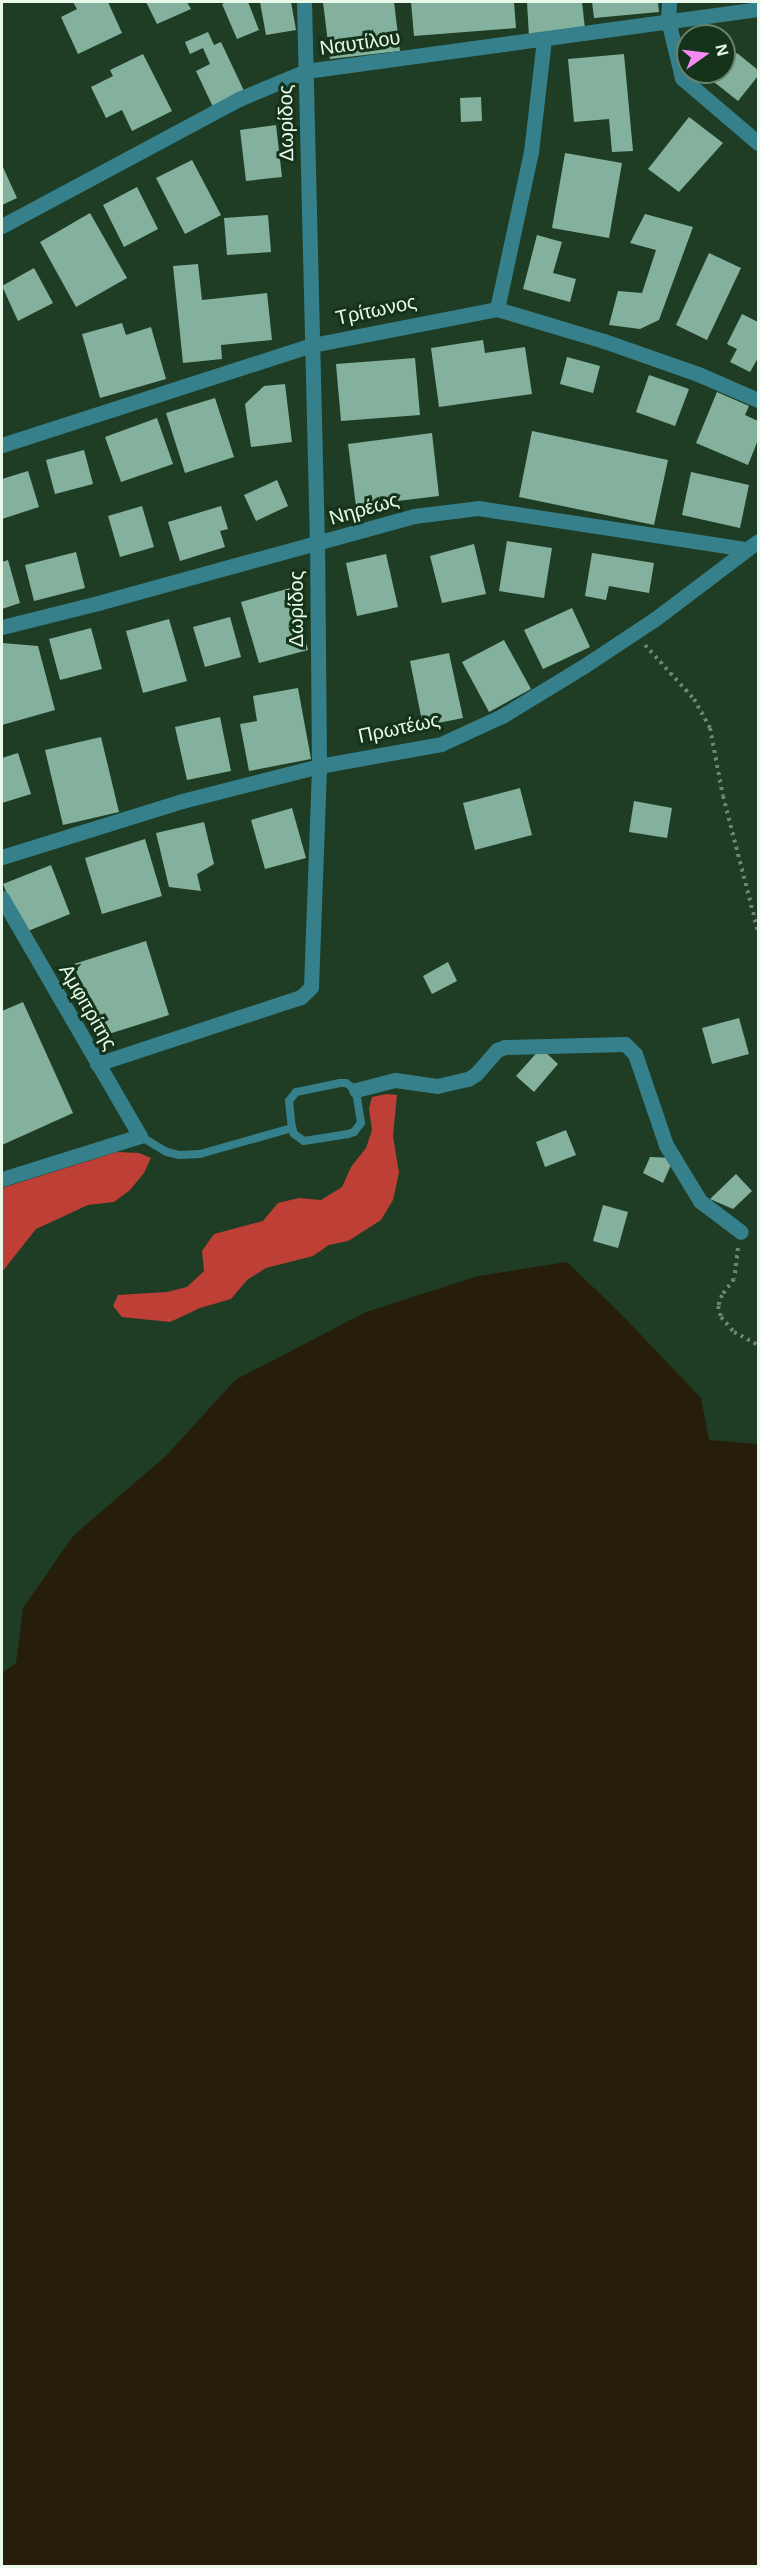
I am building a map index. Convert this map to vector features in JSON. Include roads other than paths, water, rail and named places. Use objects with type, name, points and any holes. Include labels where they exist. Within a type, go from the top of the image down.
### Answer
[{"type":"street","name":"Δωρίδος","points":[[97,1064],[301,997],[309,991],[312,982],[319,766],[317,545],[304,2]]},
{"type":"street","points":[[669,2],[668,21],[682,78],[759,143]]},
{"type":"street","name":"Ναυτίλου","points":[[2,225],[239,99],[306,71],[759,9]]},
{"type":"street","points":[[496,309],[531,152],[544,39]]},
{"type":"street","name":"Τρίτωνος","points":[[2,445],[312,345],[496,309],[604,341],[698,374],[759,400]]},
{"type":"street","name":"Νηρέως","points":[[2,627],[317,545],[414,516],[478,507],[745,549]]},
{"type":"street","name":"Πρωτέως","points":[[2,857],[182,801],[319,766],[441,744],[502,716],[635,633],[745,549],[759,541]]},
{"type":"street","name":"Αμφιτρίτης","points":[[2,898],[140,1136]]},
{"type":"street","points":[[356,1090],[395,1080],[437,1086],[468,1079],[474,1076],[497,1050],[505,1047],[625,1044],[635,1054],[666,1145],[700,1201],[741,1232]]},
{"type":"street","points":[[2,1179],[140,1136]]},
{"type":"lane","points":[[340,1083],[346,1083],[356,1090],[361,1123],[354,1132],[304,1141],[294,1134],[292,1128],[289,1101],[296,1092],[340,1083]]},
{"type":"lane","points":[[140,1136],[167,1152],[190,1154],[292,1128]]}]
